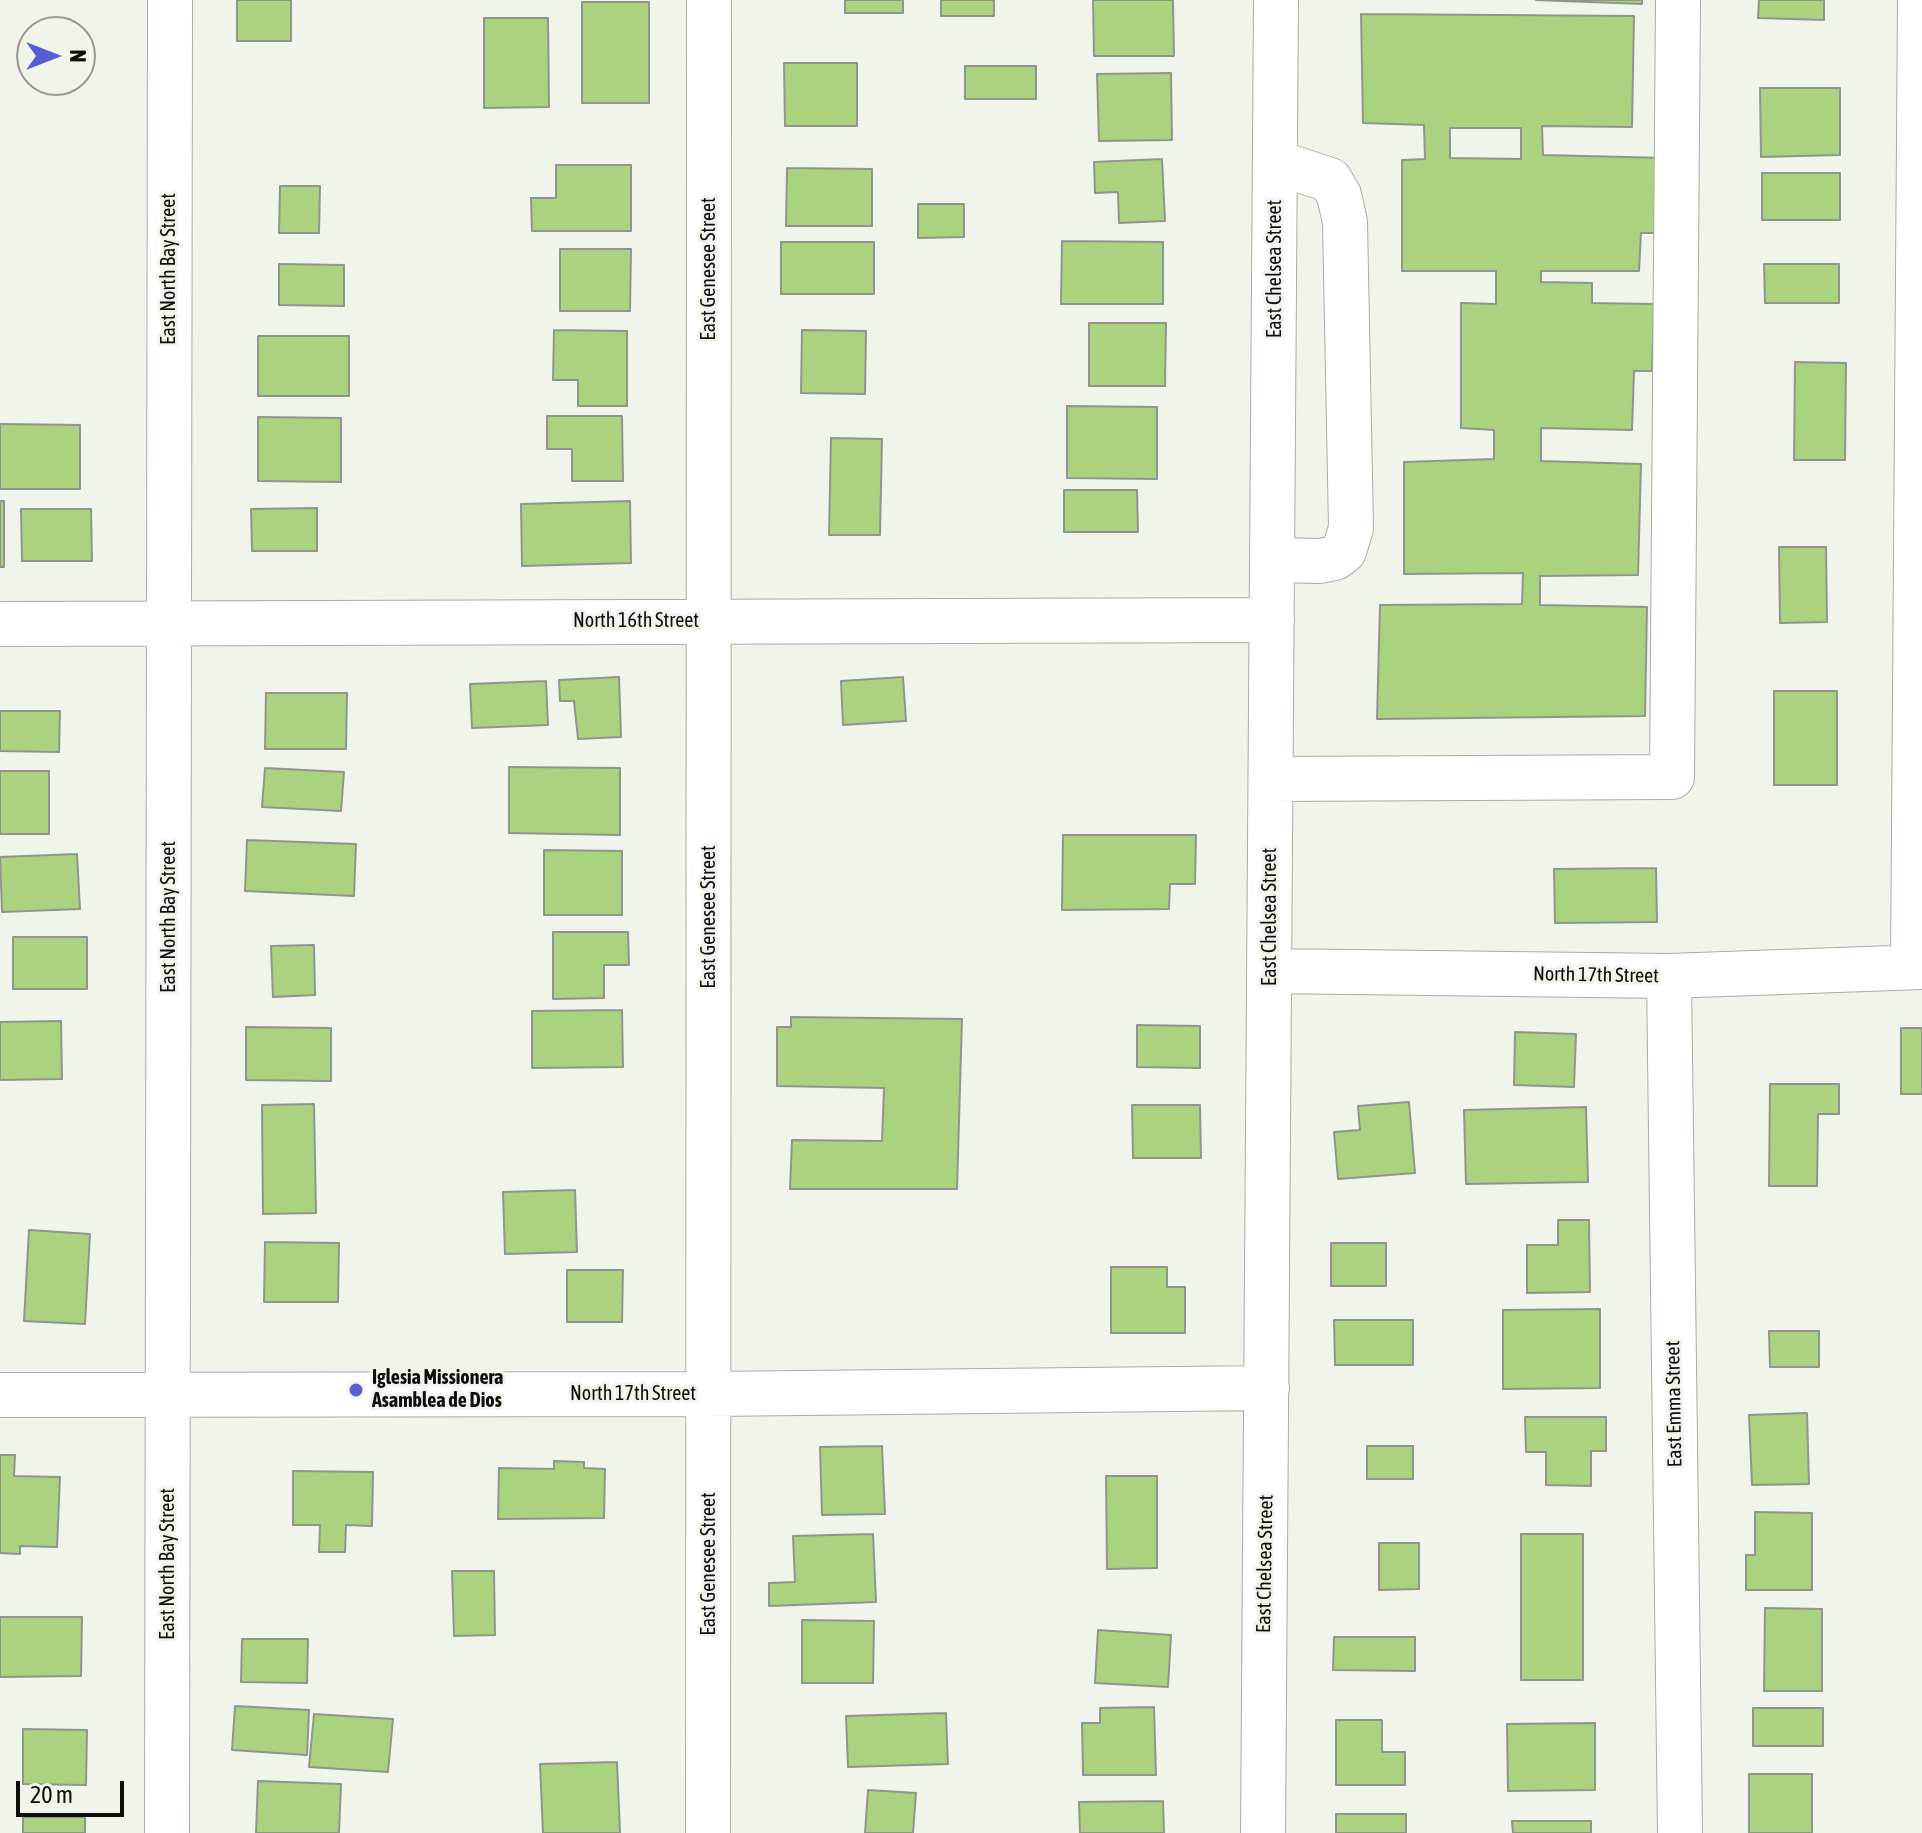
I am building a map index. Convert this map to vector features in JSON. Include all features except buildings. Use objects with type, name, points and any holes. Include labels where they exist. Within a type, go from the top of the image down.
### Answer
[{"type":"street","name":"East North Bay Street","points":[[167,1833],[170,0]]},
{"type":"street","name":"East Genesee Street","points":[[708,1833],[709,0]]},
{"type":"street","name":"East Chelsea Street","points":[[1263,1833],[1276,0]]},
{"type":"street","points":[[1271,779],[1672,777],[1678,0]]},
{"type":"street","points":[[1917,967],[1920,0]]},
{"type":"street","points":[[1273,560],[1320,561],[1335,558],[1344,551],[1351,528],[1345,222],[1339,195],[1330,180],[1275,162]]},
{"type":"street","name":"North 16th Street","points":[[0,624],[1272,620]]},
{"type":"street","name":"North 17th Street","points":[[1270,971],[1669,976],[1917,967]]},
{"type":"street","name":"East Emma Street","points":[[1669,976],[1680,1833]]},
{"type":"street","name":"North 17th Street","points":[[0,1395],[709,1394],[1267,1388]]},
{"type":"place","name":"Iglesia Missionera Asamblea de Dios","points":[[356,1390]]}]
